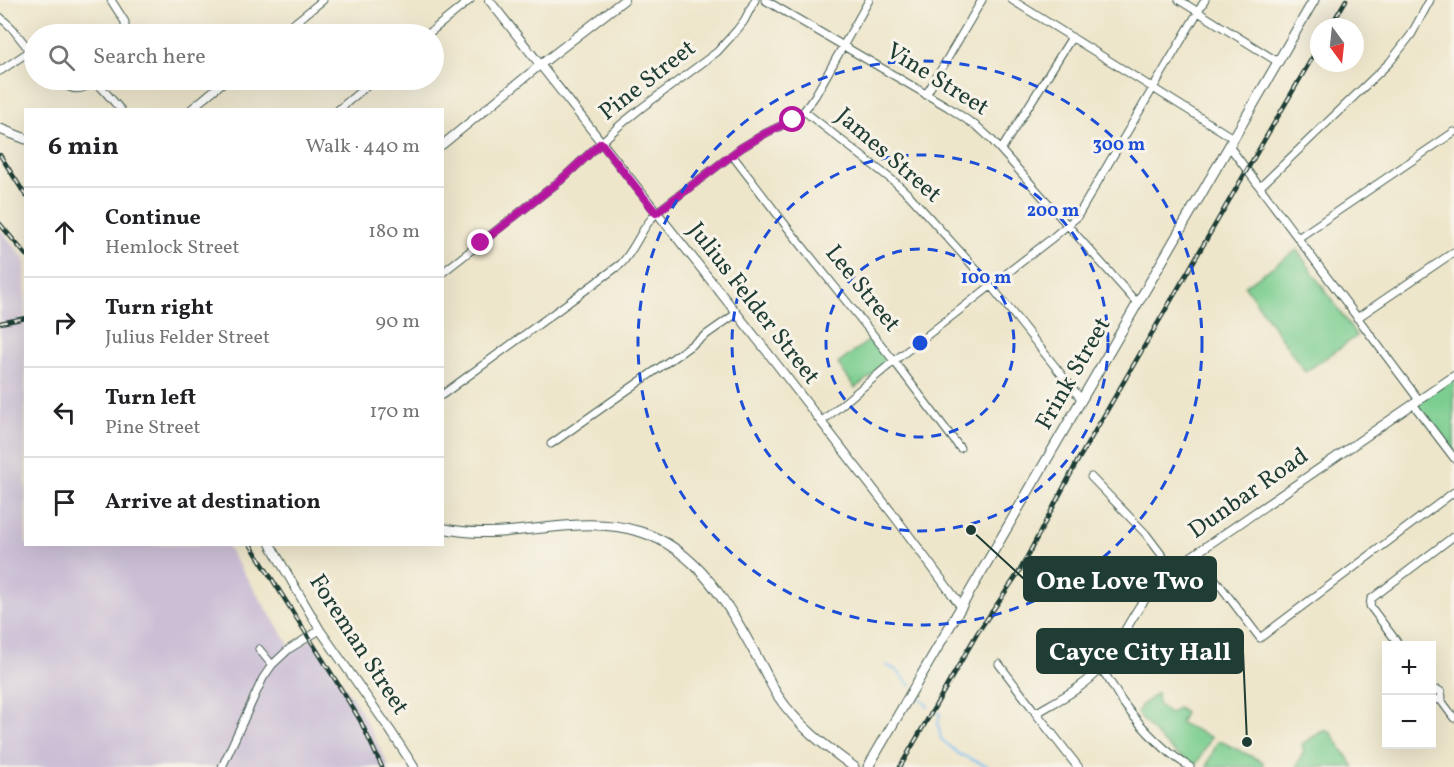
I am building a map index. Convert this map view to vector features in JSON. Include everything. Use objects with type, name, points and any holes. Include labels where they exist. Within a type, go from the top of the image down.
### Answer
[{"type":"main road","name":"Frink Street","points":[[868,767],[1314,0]]},
{"type":"main road","points":[[0,129],[24,139]]},
{"type":"main road","points":[[444,529],[484,533],[597,524],[622,527],[658,538],[673,547],[714,586],[778,696],[802,726],[854,767]]},
{"type":"street","points":[[111,0],[125,24]]},
{"type":"street","points":[[293,24],[323,0]]},
{"type":"street","points":[[440,24],[470,0]]},
{"type":"street","name":"Julius Felder Street","points":[[489,0],[821,422],[961,606]]},
{"type":"street","points":[[444,143],[624,0]]},
{"type":"street","name":"Pine Street","points":[[444,271],[561,180],[640,109],[717,52],[744,21],[754,0]]},
{"type":"street","name":"Vine Street","points":[[765,0],[964,117],[990,138],[1137,303]]},
{"type":"street","points":[[444,394],[621,264],[656,213],[732,155],[766,133],[793,120],[804,111],[815,96],[869,0]]},
{"type":"street","points":[[926,95],[982,0]]},
{"type":"street","points":[[1012,0],[1153,87],[1231,142],[1260,187],[1357,318],[1454,458]]},
{"type":"street","points":[[1179,0],[1278,62]]},
{"type":"street","points":[[821,422],[894,361],[1067,225],[1081,211],[1205,0]]},
{"type":"street","points":[[1260,187],[1390,62],[1411,35],[1430,0]]},
{"type":"street","points":[[0,17],[24,44]]},
{"type":"street","points":[[1001,150],[1072,37]]},
{"type":"street","points":[[0,71],[24,58]]},
{"type":"street","points":[[104,90],[119,108]]},
{"type":"street","points":[[192,108],[214,90]]},
{"type":"street","points":[[340,108],[362,90]]},
{"type":"street","name":"James Street","points":[[804,111],[910,196],[991,286],[1081,399]]},
{"type":"street","points":[[1298,238],[1454,132]]},
{"type":"street","name":"Lee Street","points":[[732,155],[960,448]]},
{"type":"street","points":[[1357,318],[1454,252]]},
{"type":"street","points":[[551,444],[736,314]]},
{"type":"street","name":"Dunbar Road","points":[[1036,713],[1081,686],[1100,668],[1115,649],[1140,606],[1161,580],[1173,570],[1454,376]]},
{"type":"street","points":[[1091,477],[1139,526],[1173,570]]},
{"type":"street","points":[[1196,554],[1260,638],[1454,492]]},
{"type":"street","points":[[1397,641],[1370,606],[1371,598],[1454,536]]},
{"type":"street","name":"Foreman Street","points":[[271,546],[320,630],[414,767]]},
{"type":"street","points":[[222,767],[263,678],[272,665],[290,649],[320,630]]},
{"type":"street","points":[[259,649],[272,665]]},
{"type":"street","points":[[999,664],[1078,767]]},
{"type":"street","points":[[1100,668],[1127,708],[1141,724],[1157,741],[1190,767]]},
{"type":"street","points":[[1432,695],[1432,698],[1440,699],[1454,718]]},
{"type":"shaded area","points":[[0,229],[24,259],[24,546],[227,546],[293,651],[313,638],[360,710],[389,767],[0,767]]},
{"type":"green space","points":[[1297,250],[1357,336],[1305,372],[1245,286]]},
{"type":"green space","points":[[873,337],[891,361],[855,388],[838,364]]},
{"type":"green space","points":[[1454,376],[1454,458],[1413,404]]},
{"type":"green space","points":[[1157,693],[1158,704],[1169,714],[1178,708],[1185,713],[1180,723],[1211,737],[1196,764],[1172,750],[1137,713],[1141,706]]},
{"type":"green space","points":[[1323,731],[1331,733],[1354,767],[1296,767],[1304,751],[1302,744]]},
{"type":"green space","points":[[1220,741],[1263,762],[1263,767],[1207,767]]},
{"type":"waterway","points":[[886,665],[896,670],[911,686]]},
{"type":"waterway","points":[[915,691],[928,707]]},
{"type":"waterway","points":[[938,713],[940,714],[938,724],[941,739],[959,754],[989,767]]},
{"type":"railway","points":[[1335,18],[1346,0]]},
{"type":"railway","points":[[900,767],[978,632],[1019,572],[1077,462],[1310,61]]},
{"type":"railway","points":[[0,155],[24,193]]},
{"type":"railway","points":[[0,224],[24,253]]},
{"type":"railway","points":[[0,323],[24,318]]},
{"type":"railway","points":[[251,546],[360,720],[382,767]]},
{"type":"place","name":"One Love Two","points":[[971,530]]},
{"type":"place","name":"Cayce City Hall","points":[[1247,742]]},
{"type":"route","points":[[481,243],[561,180],[601,143],[656,213],[741,148],[793,120]]}]
